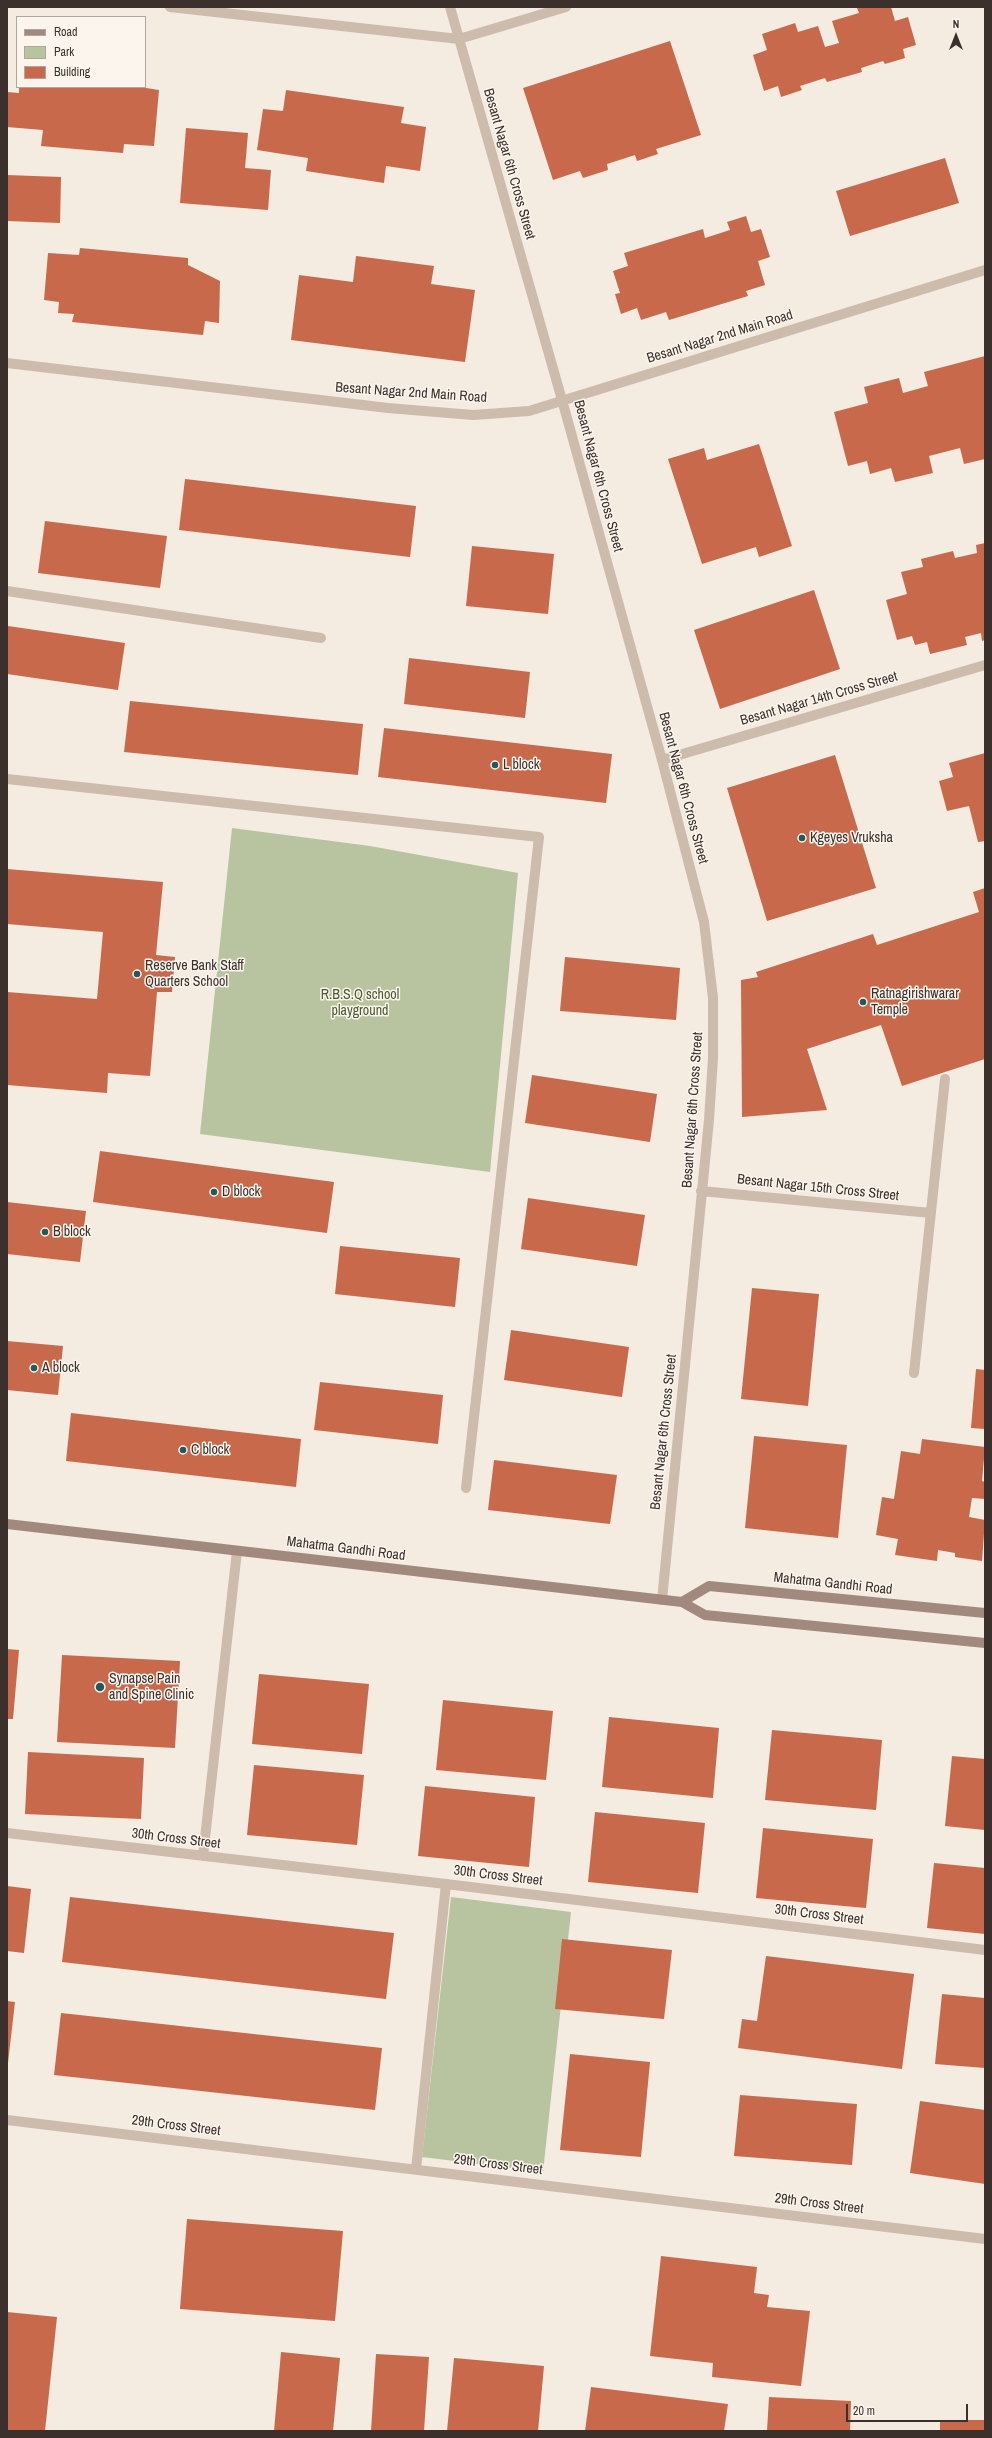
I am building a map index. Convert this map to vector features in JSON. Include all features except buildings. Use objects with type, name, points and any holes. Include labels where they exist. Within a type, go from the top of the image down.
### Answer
[{"type":"main road","name":"Mahatma Gandhi Road","points":[[7,1524],[682,1602],[705,1615],[985,1643]]},
{"type":"main road","name":"Mahatma Gandhi Road","points":[[682,1602],[709,1586],[985,1613]]},
{"type":"street","points":[[170,7],[459,39],[566,7]]},
{"type":"street","name":"Besant Nagar 6th Cross Street","points":[[450,7],[562,400],[662,760],[704,922],[713,998],[713,1058],[662,1600]]},
{"type":"street","name":"Besant Nagar 2nd Main Road","points":[[7,364],[388,408],[473,415],[529,411],[985,270]]},
{"type":"street","points":[[7,592],[321,638]]},
{"type":"street","name":"Besant Nagar 14th Cross Street","points":[[662,760],[985,665]]},
{"type":"street","points":[[7,779],[538,837],[466,1488]]},
{"type":"street","points":[[914,1373],[945,1079]]},
{"type":"street","name":"Besant Nagar 15th Cross Street","points":[[701,1191],[931,1213]]},
{"type":"street","points":[[203,1856],[237,1551]]},
{"type":"street","name":"30th Cross Street","points":[[7,1833],[446,1884],[985,1950]]},
{"type":"street","points":[[416,2169],[446,1884]]},
{"type":"street","name":"29th Cross Street","points":[[7,2120],[985,2239]]},
{"type":"green space","name":"R.B.S.Q school playground","points":[[232,828],[370,846],[518,873],[490,1172],[200,1134]]},
{"type":"green space","points":[[451,1897],[571,1912],[543,2172],[422,2157]]},
{"type":"place","name":"L block","points":[[495,765]]},
{"type":"place","name":"Kgeyes Vruksha","points":[[802,838]]},
{"type":"place","name":"Reserve Bank Staff Quarters School","points":[[137,974]]},
{"type":"place","name":"Ratnagirishwarar Temple","points":[[863,1002]]},
{"type":"place","name":"D block","points":[[214,1192]]},
{"type":"place","name":"B block","points":[[45,1232]]},
{"type":"place","name":"A block","points":[[34,1368]]},
{"type":"place","name":"C block","points":[[183,1450]]},
{"type":"place","name":"Synapse Pain and Spine Clinic","points":[[100,1687]]}]
